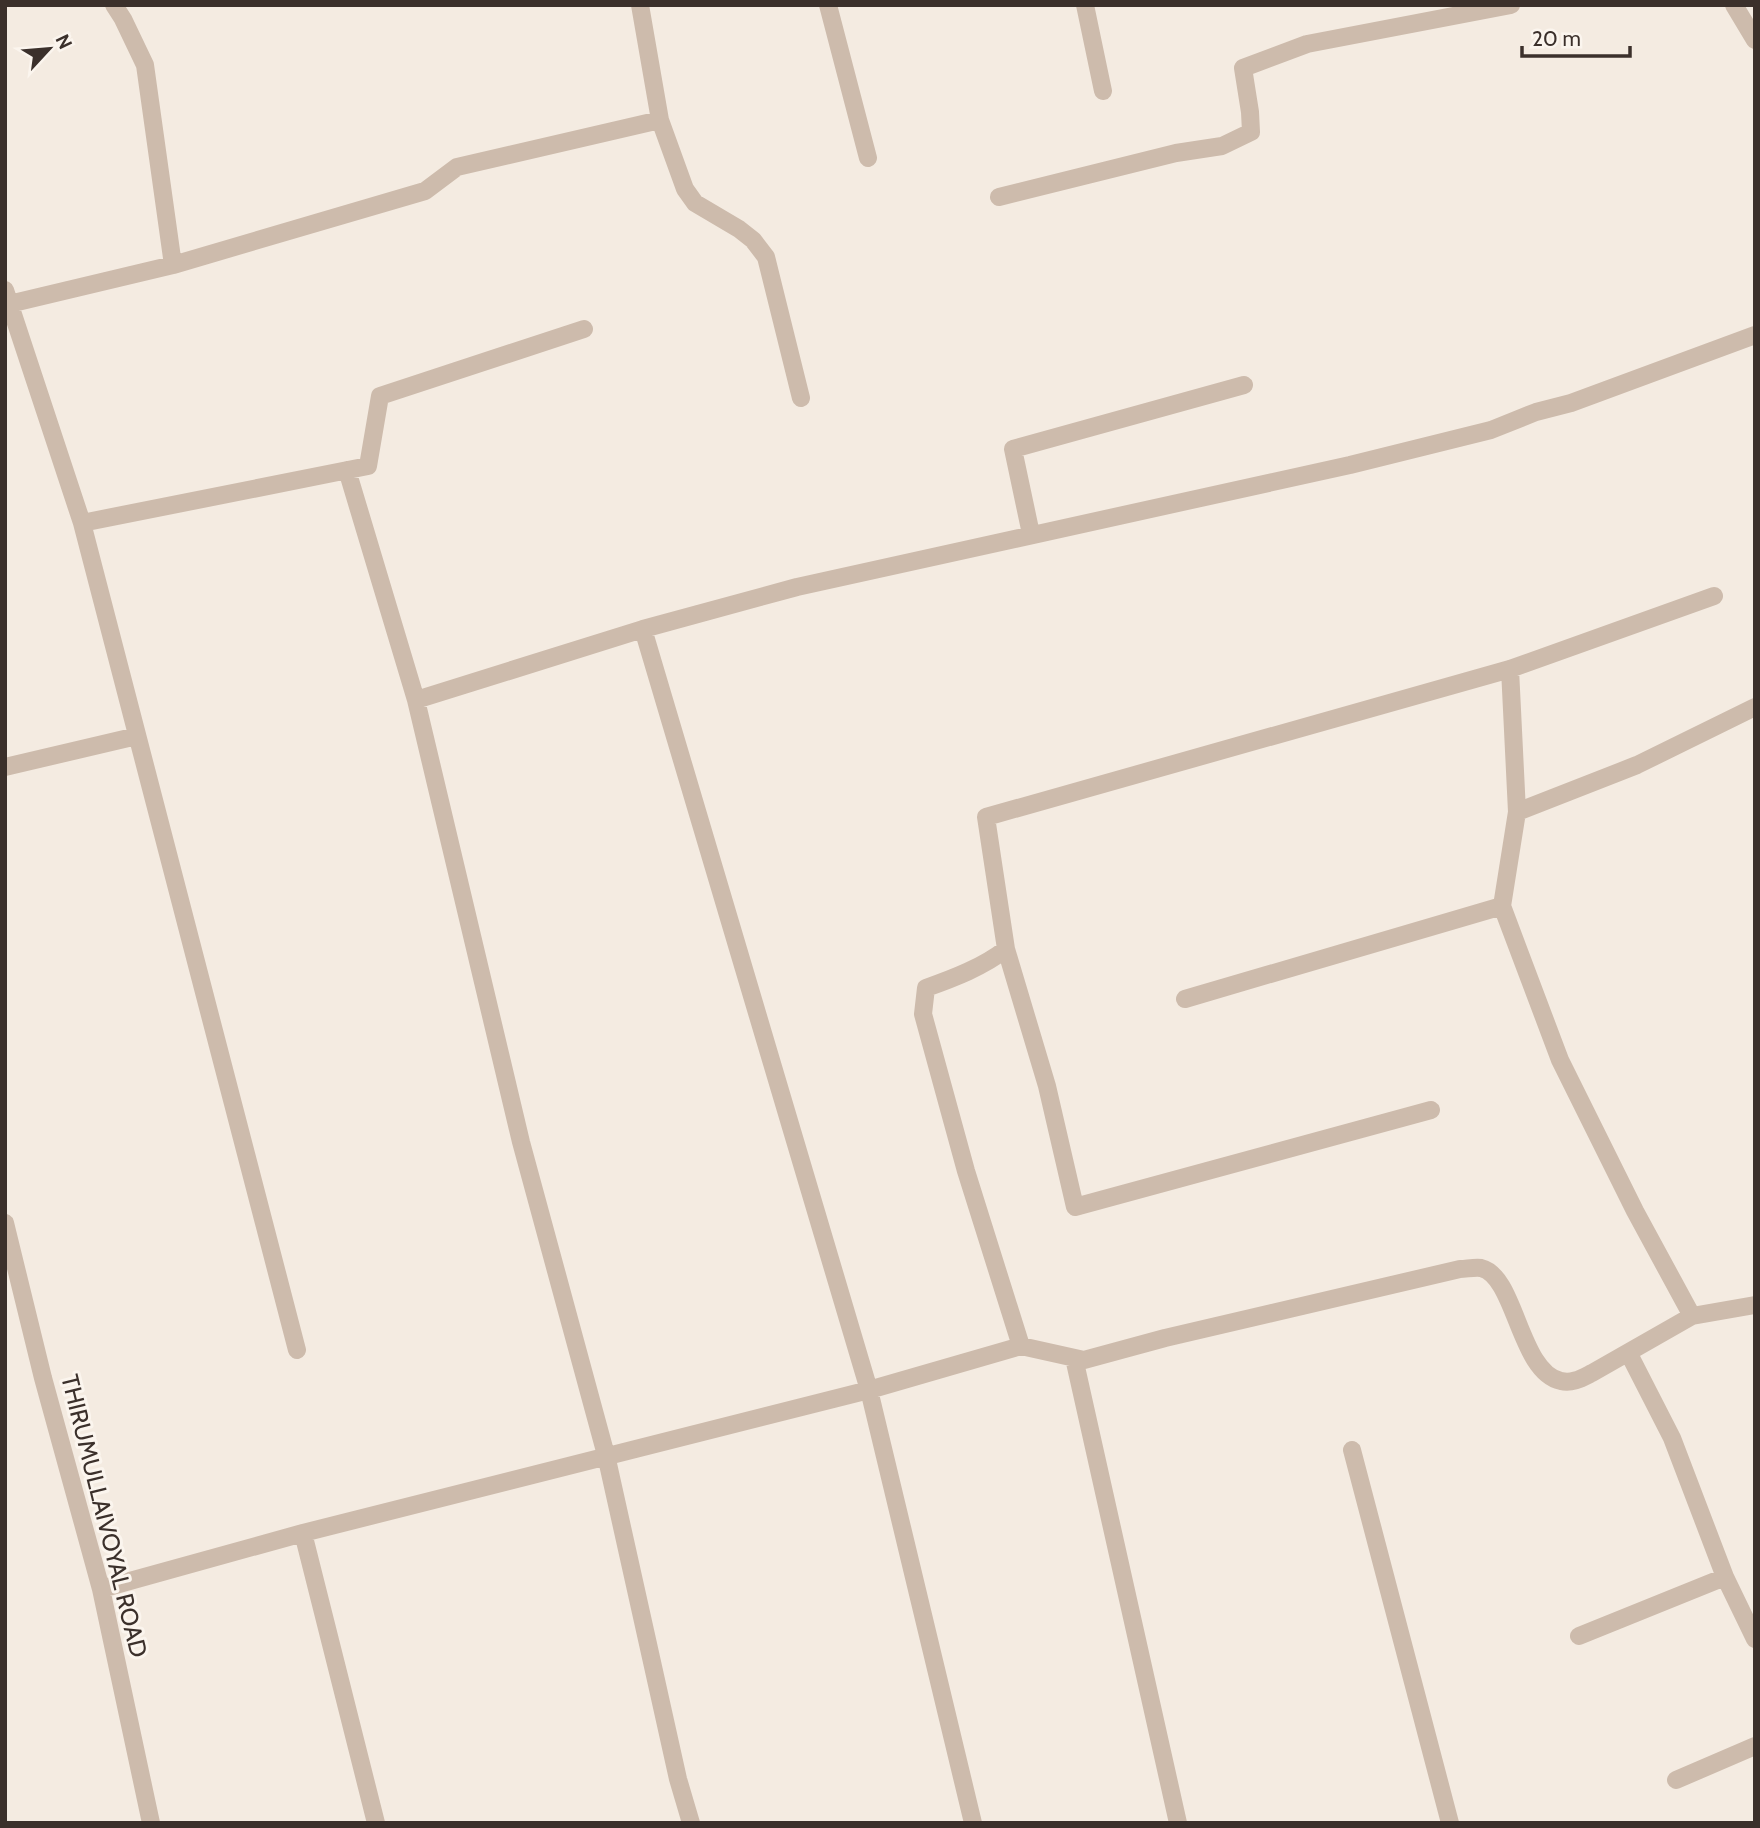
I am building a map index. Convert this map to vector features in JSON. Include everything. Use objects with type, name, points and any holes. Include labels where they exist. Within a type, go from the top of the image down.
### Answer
[{"type":"street","points":[[114,5],[124,19],[145,65],[173,265]]},
{"type":"street","points":[[640,5],[660,120],[685,189],[695,203],[746,234],[766,257],[801,398]]},
{"type":"street","points":[[828,5],[868,158]]},
{"type":"street","points":[[1085,5],[1103,91]]},
{"type":"street","points":[[999,197],[1176,152],[1222,146],[1251,132],[1243,68],[1307,44],[1511,5]]},
{"type":"street","points":[[1734,5],[1755,40]]},
{"type":"street","points":[[297,1350],[82,523],[6,299],[173,265],[425,191],[457,167],[660,120]]},
{"type":"street","points":[[82,523],[368,466],[380,396],[584,329]]},
{"type":"street","points":[[416,700],[643,629],[797,587],[1350,465],[1490,430],[1755,335]]},
{"type":"street","points":[[1031,534],[1013,449],[1244,385]]},
{"type":"street","points":[[347,470],[416,700],[521,1142],[607,1455],[675,1765],[691,1823]]},
{"type":"street","points":[[1431,1110],[1075,1207],[1047,1086],[1006,948],[986,817],[1510,669],[1714,596]]},
{"type":"street","points":[[643,629],[869,1390],[973,1823]]},
{"type":"street","points":[[1510,669],[1517,812],[1502,906],[1560,1060],[1635,1211],[1692,1316]]},
{"type":"street","points":[[1517,812],[1637,765],[1755,707]]},
{"type":"street","points":[[5,767],[137,736]]},
{"type":"street","points":[[1185,999],[1502,906]]},
{"type":"street","points":[[1006,948],[995,957],[954,978],[926,988],[923,1014],[959,1149],[1021,1346]]},
{"type":"street","name":"THIRUMULLAIVOYAL ROAD","points":[[5,1223],[43,1378],[101,1589],[151,1823]]},
{"type":"street","points":[[101,1589],[607,1455],[869,1390],[1021,1346],[1084,1360],[1165,1338],[1460,1269],[1482,1268],[1498,1279],[1532,1356],[1560,1381],[1575,1381],[1692,1316],[1755,1304]]},
{"type":"street","points":[[1629,1353],[1672,1438],[1725,1577],[1755,1639]]},
{"type":"street","points":[[1074,1358],[1178,1823]]},
{"type":"street","points":[[1352,1451],[1450,1823]]},
{"type":"street","points":[[303,1534],[376,1823]]},
{"type":"street","points":[[1579,1636],[1725,1577]]},
{"type":"street","points":[[1676,1780],[1755,1746]]}]
